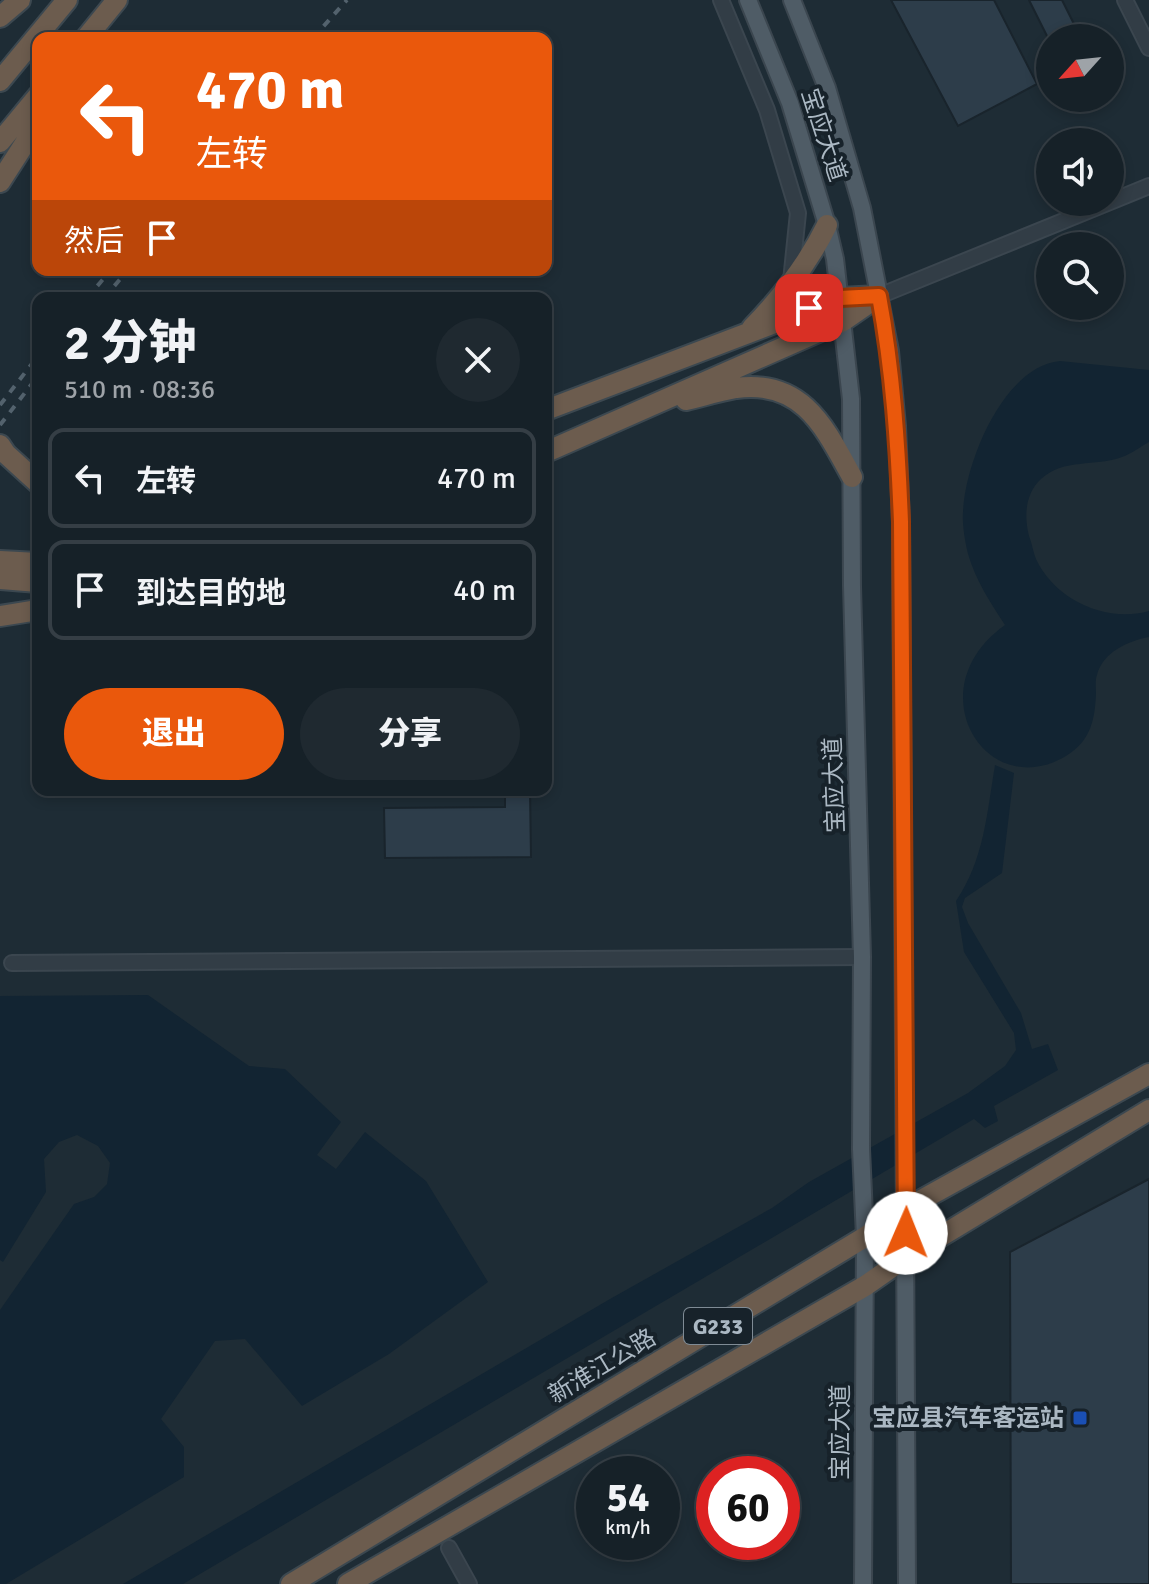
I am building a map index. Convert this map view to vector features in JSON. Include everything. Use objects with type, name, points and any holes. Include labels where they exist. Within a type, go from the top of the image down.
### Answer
[{"type":"highway","points":[[0,17],[20,0]]},
{"type":"highway","points":[[41,32],[67,0]]},
{"type":"highway","points":[[91,32],[117,0]]},
{"type":"highway","points":[[105,32],[125,0]]},
{"type":"highway","points":[[0,81],[32,42]]},
{"type":"highway","points":[[0,142],[32,103]]},
{"type":"highway","points":[[0,182],[32,132]]},
{"type":"highway","points":[[748,332],[791,284],[815,250],[827,225]]},
{"type":"highway","points":[[552,408],[840,298],[879,296]]},
{"type":"highway","points":[[552,449],[843,321],[879,296]]},
{"type":"highway","points":[[647,407],[738,388],[768,389],[788,395],[806,406],[824,426],[852,477]]},
{"type":"highway","points":[[0,445],[32,478]]},
{"type":"highway","points":[[0,561],[32,563]]},
{"type":"highway","points":[[0,579],[32,582]]},
{"type":"highway","points":[[0,616],[32,611]]},
{"type":"highway","name":"新淮江公路","points":[[291,1584],[865,1237],[907,1208],[1149,1074]]},
{"type":"highway","name":"G233","points":[[348,1584],[865,1286],[905,1258],[1149,1110]]},
{"type":"main road","name":"宝应大道","points":[[748,0],[790,103],[827,225],[840,298],[851,399],[852,586],[862,957],[861,1149],[865,1237],[863,1584]]},
{"type":"main road","name":"宝应大道","points":[[792,0],[827,88],[862,208],[890,351],[896,411],[901,522],[907,1584]]},
{"type":"street","points":[[721,0],[767,110],[798,213],[791,284]]},
{"type":"street","points":[[1125,0],[1149,48]]},
{"type":"street","points":[[1124,196],[1149,186]]},
{"type":"street","points":[[879,296],[1076,216]]},
{"type":"street","points":[[12,963],[862,957]]},
{"type":"street","points":[[449,1548],[469,1584]]},
{"type":"water","points":[[1060,361],[1149,370],[1149,442],[1122,457],[1070,465],[1041,479],[1032,491],[1026,513],[1035,556],[1056,586],[1084,605],[1116,614],[1149,611],[1149,637],[1125,645],[1111,654],[1100,667],[1090,729],[1074,750],[1037,767],[1010,765],[988,753],[972,732],[964,707],[965,679],[978,651],[1005,625],[979,582],[968,554],[963,522],[965,491],[980,444],[1005,398],[1040,367]]},
{"type":"water","points":[[995,765],[1014,773],[1002,873],[965,898],[962,907],[968,923],[1021,1013],[1032,1049],[1048,1044],[1058,1070],[994,1106],[998,1121],[985,1128],[974,1119],[183,1584],[123,1584],[610,1299],[772,1208],[809,1182],[968,1093],[1005,1066],[1016,1050],[1014,1033],[964,952],[956,901],[979,853]]},
{"type":"water","points":[[148,995],[249,1066],[285,1069],[341,1122],[317,1155],[336,1169],[365,1132],[426,1181],[488,1282],[389,1354],[302,1406],[245,1339],[215,1341],[161,1419],[184,1447],[184,1477],[6,1584],[0,1584],[0,1310],[74,1204],[94,1197],[107,1184],[110,1163],[98,1146],[77,1135],[59,1142],[44,1159],[46,1192],[3,1262],[0,1260],[0,996]]},
{"type":"building","points":[[891,0],[994,0],[1036,85],[958,126]]},
{"type":"building","points":[[1029,0],[1062,0],[1074,24],[1041,24]]},
{"type":"building","points":[[505,796],[530,796],[531,857],[385,858],[384,808],[505,807]]},
{"type":"building","name":"宝应县汽车客运站","points":[[1149,1179],[1149,1584],[1011,1584],[1010,1252]]},
{"type":"railway","points":[[318,32],[347,0]]},
{"type":"railway","points":[[92,292],[106,276]]},
{"type":"railway","points":[[109,292],[123,276]]},
{"type":"railway","points":[[0,405],[32,364]]},
{"type":"railway","points":[[0,425],[32,384]]},
{"type":"place","name":"宝应县汽车客运站","points":[[1080,1418]]},
{"type":"route","points":[[809,308],[840,298],[879,296],[890,351],[901,522],[906,1233]]}]
